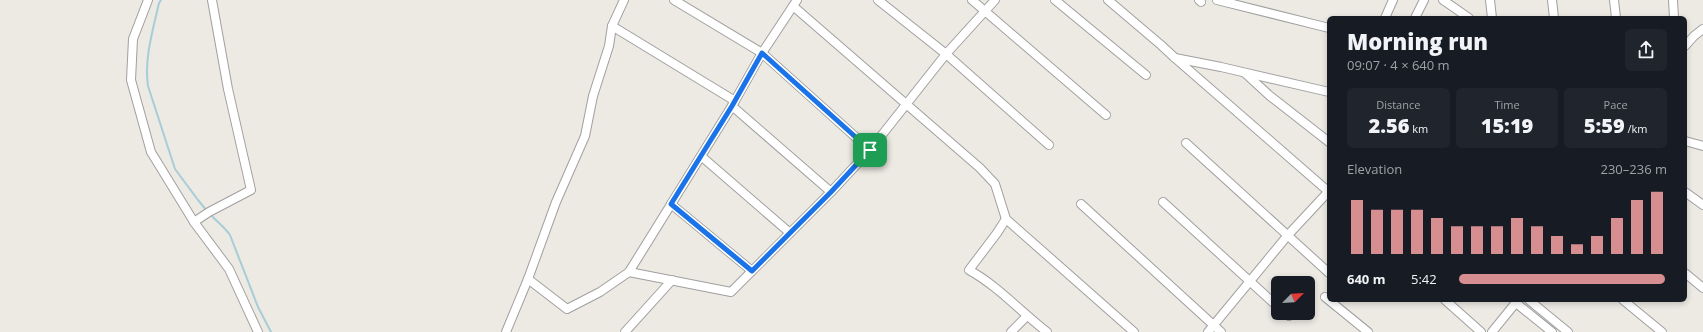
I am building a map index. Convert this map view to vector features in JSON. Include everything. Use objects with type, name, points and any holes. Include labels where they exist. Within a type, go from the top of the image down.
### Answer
[{"type":"street","points":[[148,0],[133,39],[131,80],[151,152],[194,222],[229,269],[258,332]]},
{"type":"street","points":[[194,222],[208,212],[251,190],[228,89],[212,0]]},
{"type":"street","points":[[506,332],[528,279],[556,202],[585,136],[593,96],[609,46],[612,26],[624,0]]},
{"type":"street","points":[[674,0],[762,53],[870,150]]},
{"type":"street","points":[[878,0],[946,54],[1049,145]]},
{"type":"street","points":[[972,0],[1106,115]]},
{"type":"street","points":[[629,272],[731,292],[831,192],[870,150],[946,54],[995,0]]},
{"type":"street","points":[[1055,0],[1146,75]]},
{"type":"street","points":[[1108,0],[1162,45],[1327,190]]},
{"type":"street","points":[[1217,0],[1327,28]]},
{"type":"street","points":[[1386,16],[1393,0]]},
{"type":"street","points":[[1416,16],[1424,0]]},
{"type":"street","points":[[1443,0],[1466,16]]},
{"type":"street","points":[[1490,0],[1492,16]]},
{"type":"street","points":[[1552,0],[1554,16]]},
{"type":"street","points":[[1614,0],[1616,16]]},
{"type":"street","points":[[1673,0],[1674,16]]},
{"type":"street","points":[[528,279],[567,309],[600,292],[629,272],[701,156],[762,53],[795,3],[907,105],[980,168],[995,184],[1006,219],[1134,332]]},
{"type":"street","points":[[612,26],[733,103],[831,192]]},
{"type":"street","points":[[1687,44],[1703,29]]},
{"type":"street","points":[[1175,58],[1245,72],[1327,92]]},
{"type":"street","points":[[1245,72],[1270,96],[1327,140]]},
{"type":"street","points":[[1687,142],[1703,146]]},
{"type":"street","points":[[1186,143],[1327,271]]},
{"type":"street","points":[[701,156],[790,233]]},
{"type":"street","points":[[1687,193],[1703,205]]},
{"type":"street","points":[[1211,329],[1288,235],[1327,194]]},
{"type":"street","points":[[1163,202],[1271,301]]},
{"type":"street","points":[[671,204],[752,271]]},
{"type":"street","points":[[1081,204],[1211,329],[1221,332]]},
{"type":"street","points":[[1006,219],[969,270],[985,278],[1047,332]]},
{"type":"street","points":[[1687,275],[1703,288]]},
{"type":"street","points":[[625,332],[672,280]]},
{"type":"street","points":[[1332,302],[1368,332]]},
{"type":"street","points":[[1447,302],[1481,332]]},
{"type":"street","points":[[1492,332],[1517,302],[1552,332]]},
{"type":"street","points":[[1531,302],[1568,332]]},
{"type":"street","points":[[1625,302],[1662,332]]},
{"type":"street","points":[[1011,332],[1027,316]]},
{"type":"waterway","points":[[161,0],[159,3],[148,55],[148,86],[175,169],[207,211]]},
{"type":"waterway","points":[[210,214],[226,229],[230,235],[258,307],[271,332]]},
{"type":"route","points":[[762,53],[870,150],[831,192],[752,271],[671,204],[732,106],[762,53]]}]
